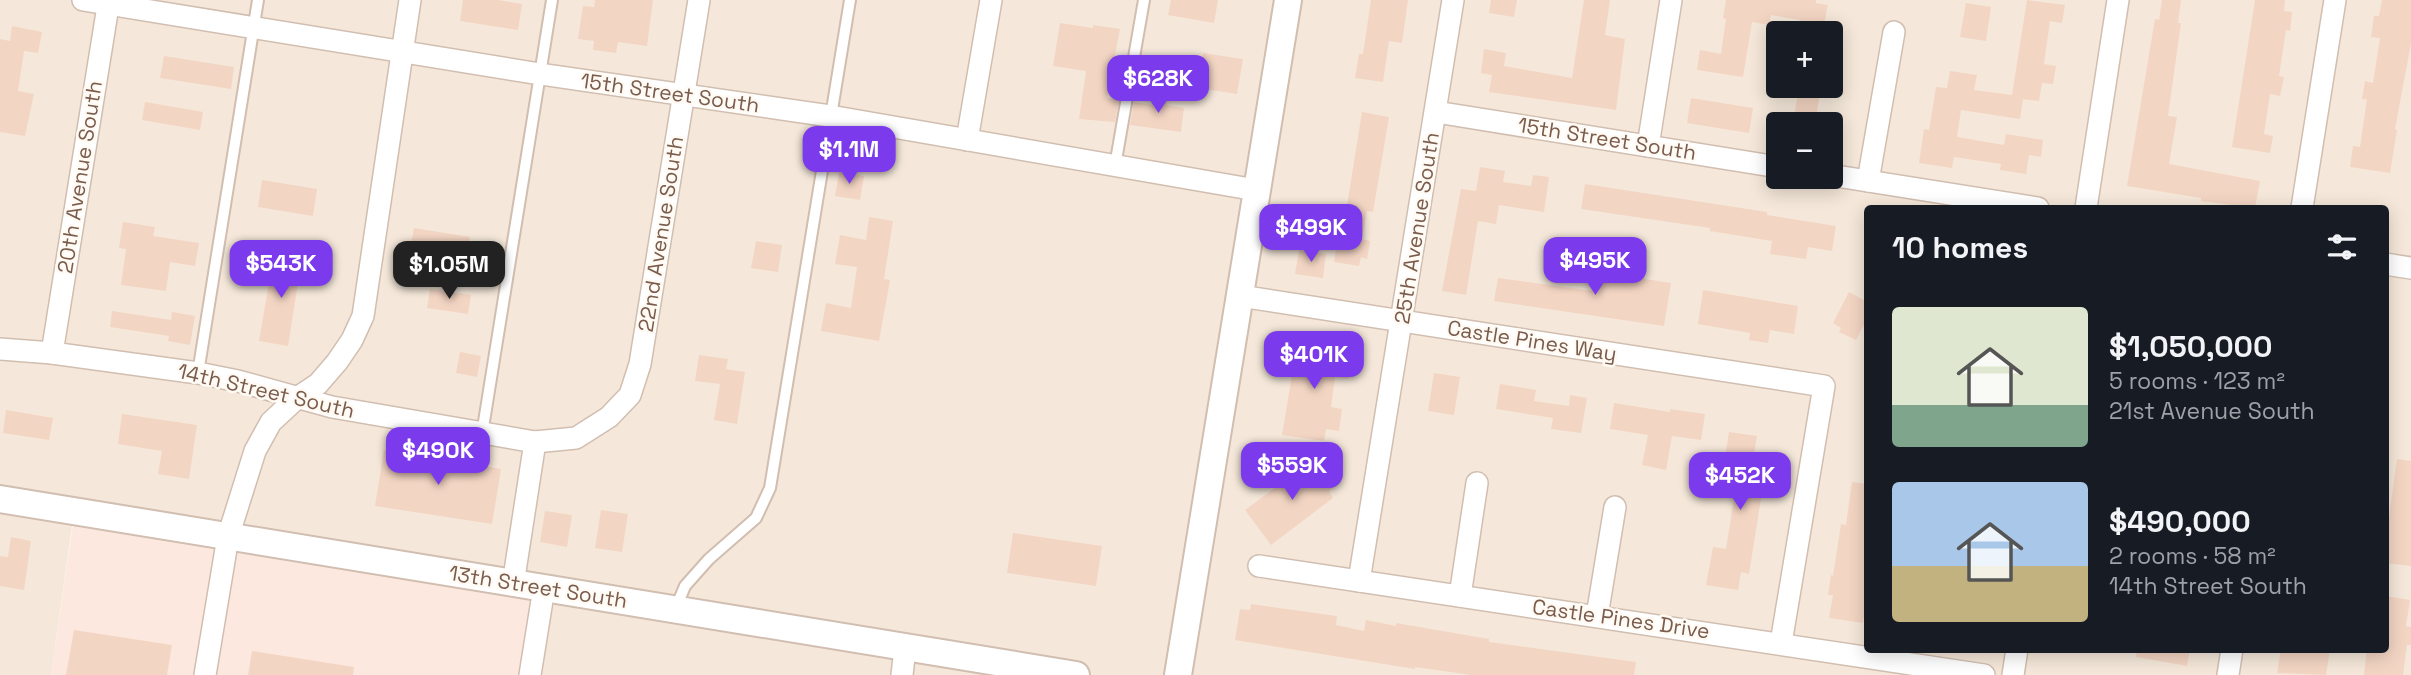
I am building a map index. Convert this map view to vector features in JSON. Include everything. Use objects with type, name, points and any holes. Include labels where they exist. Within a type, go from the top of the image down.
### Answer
[{"type":"street","name":"15th Street South","points":[[83,0],[109,2],[254,29],[540,74],[830,116],[1256,190]]},
{"type":"street","points":[[205,675],[228,537],[256,451],[271,422],[297,398],[318,384],[337,362],[352,340],[363,316],[410,0]]},
{"type":"street","name":"22nd Avenue South","points":[[609,417],[630,394],[640,364],[699,0]]},
{"type":"street","points":[[967,140],[991,0]]},
{"type":"street","points":[[1178,675],[1288,0]]},
{"type":"street","name":"25th Avenue South","points":[[1359,581],[1453,0]]},
{"type":"street","points":[[1648,146],[1671,0]]},
{"type":"street","points":[[2086,205],[2118,0]]},
{"type":"street","points":[[2302,205],[2335,0]]},
{"type":"street","name":"20th Avenue South","points":[[51,353],[109,2]]},
{"type":"street","points":[[1868,181],[1894,32]]},
{"type":"street","name":"15th Street South","points":[[1436,112],[1766,165]]},
{"type":"street","points":[[1843,177],[2020,205]]},
{"type":"street","points":[[2389,265],[2411,268]]},
{"type":"street","name":"Castle Pines Way","points":[[1240,296],[1824,386],[1781,643]]},
{"type":"street","name":"14th Street South","points":[[0,349],[51,353],[198,373],[332,407],[482,435],[536,442],[576,438],[609,417]]},
{"type":"street","points":[[513,584],[536,442]]},
{"type":"street","points":[[1460,596],[1477,483]]},
{"type":"street","name":"13th Street South","points":[[0,499],[1076,675]]},
{"type":"street","points":[[1597,616],[1615,507]]},
{"type":"street","name":"Castle Pines Drive","points":[[1259,566],[1984,675]]},
{"type":"street","points":[[530,675],[544,588]]},
{"type":"street","points":[[902,675],[905,649]]},
{"type":"street","points":[[2013,675],[2016,653]]},
{"type":"street","points":[[2228,675],[2231,653]]},
{"type":"lane","points":[[198,373],[258,0]]},
{"type":"lane","points":[[482,435],[552,0]]},
{"type":"lane","points":[[675,610],[685,586],[709,559],[756,518],[771,488],[850,0]]},
{"type":"lane","points":[[1115,166],[1144,0]]},
{"type":"shaded area","points":[[0,0],[2411,0],[2411,675],[530,675],[74,512],[51,675],[0,675]]},
{"type":"shaded area","points":[[75,511],[544,588],[530,675],[51,675]]},
{"type":"building","points":[[463,0],[498,0],[522,4],[518,30],[460,21]]},
{"type":"building","points":[[595,0],[653,0],[647,46],[618,42],[616,53],[593,50],[594,41],[578,39],[583,6],[594,7]]},
{"type":"building","points":[[1171,0],[1218,0],[1214,23],[1168,15]]},
{"type":"building","points":[[1371,0],[1408,0],[1402,43],[1389,41],[1383,82],[1355,78],[1359,54],[1363,54]]},
{"type":"building","points":[[1491,0],[1517,0],[1514,17],[1489,13]]},
{"type":"building","points":[[1584,0],[1610,0],[1605,35],[1625,39],[1616,110],[1489,92],[1492,75],[1481,73],[1484,49],[1506,53],[1504,66],[1572,78]]},
{"type":"building","points":[[1726,0],[1816,0],[1816,3],[1828,5],[1825,21],[1800,21],[1771,15],[1766,24],[1752,22],[1743,77],[1697,70],[1700,50],[1721,54],[1726,19],[1723,18]]},
{"type":"building","points":[[2027,0],[2065,5],[2062,23],[2050,21],[2044,64],[2056,66],[2053,84],[2042,83],[2039,101],[2023,99],[2020,119],[1961,110],[1957,137],[2004,145],[2006,134],[2043,140],[2041,157],[2029,155],[2026,174],[2000,170],[2001,164],[1954,157],[1952,168],[1919,163],[1924,129],[1929,130],[1936,87],[1947,88],[1950,71],[1977,75],[1974,90],[2012,95]]},
{"type":"building","points":[[2162,0],[2181,0],[2178,23],[2181,23],[2168,116],[2177,117],[2169,164],[2260,181],[2256,205],[2201,201],[2201,198],[2127,186],[2155,19],[2159,20]]},
{"type":"building","points":[[2255,0],[2285,0],[2284,11],[2292,12],[2290,31],[2286,30],[2279,76],[2284,77],[2280,96],[2270,94],[2264,134],[2273,136],[2270,153],[2232,147]]},
{"type":"building","points":[[2382,0],[2411,0],[2411,43],[2390,173],[2350,167],[2353,146],[2360,147],[2367,99],[2362,99],[2365,81],[2373,83],[2380,38],[2371,37],[2374,16],[2379,16]]},
{"type":"building","points":[[1966,3],[1991,7],[1986,41],[1960,37]]},
{"type":"building","points":[[1060,23],[1120,29],[1107,98],[1119,100],[1115,122],[1079,119],[1086,71],[1053,66]]},
{"type":"building","points":[[12,26],[42,32],[38,53],[24,51],[18,91],[34,94],[25,136],[0,132],[0,39],[10,41]]},
{"type":"building","points":[[1203,53],[1243,59],[1237,94],[1198,88]]},
{"type":"building","points":[[164,56],[234,67],[231,89],[160,78]]},
{"type":"building","points":[[1153,93],[1168,95],[1166,105],[1184,108],[1181,132],[1130,125],[1134,102],[1152,105]]},
{"type":"building","points":[[1691,98],[1753,108],[1749,133],[1687,123]]},
{"type":"building","points":[[1797,98],[1819,98],[1817,112],[1795,112]]},
{"type":"building","points":[[145,102],[203,112],[200,130],[142,120]]},
{"type":"building","points":[[1362,112],[1389,117],[1373,212],[1367,211],[1362,239],[1370,241],[1367,259],[1361,257],[1359,266],[1334,262],[1340,223],[1344,224]]},
{"type":"building","points":[[1480,167],[1505,171],[1503,182],[1531,186],[1533,175],[1549,177],[1544,212],[1499,205],[1496,224],[1478,221],[1466,295],[1442,291],[1461,189],[1476,191]]},
{"type":"building","points":[[839,172],[864,176],[860,200],[835,196]]},
{"type":"building","points":[[262,180],[317,189],[313,216],[258,207]]},
{"type":"building","points":[[1585,184],[1767,212],[1767,215],[1836,226],[1832,251],[1808,247],[1806,259],[1770,254],[1772,241],[1710,231],[1710,228],[1581,209]]},
{"type":"building","points":[[869,217],[893,221],[884,279],[890,280],[879,341],[821,331],[826,303],[851,308],[857,267],[835,264],[840,235],[866,240]]},
{"type":"building","points":[[123,222],[155,227],[153,236],[199,243],[195,266],[170,262],[166,291],[121,285],[126,249],[119,248]]},
{"type":"building","points":[[414,228],[470,237],[466,254],[411,244]]},
{"type":"building","points":[[756,241],[782,245],[778,272],[751,268]]},
{"type":"building","points":[[1299,250],[1326,254],[1323,278],[1295,274]]},
{"type":"building","points":[[274,253],[302,258],[288,346],[259,341]]},
{"type":"building","points":[[1608,260],[1621,262],[1619,275],[1671,283],[1664,326],[1494,301],[1498,278],[1594,291],[1598,265],[1606,267]]},
{"type":"building","points":[[430,289],[471,295],[468,314],[427,308]]},
{"type":"building","points":[[1703,290],[1798,306],[1794,334],[1770,330],[1768,343],[1749,340],[1750,333],[1698,324]]},
{"type":"building","points":[[1849,292],[1864,300],[1864,325],[1856,340],[1839,332],[1841,328],[1833,323]]},
{"type":"building","points":[[112,311],[171,320],[172,312],[195,316],[190,345],[168,341],[169,336],[110,327]]},
{"type":"building","points":[[1298,339],[1341,346],[1339,356],[1351,358],[1348,379],[1335,377],[1331,407],[1342,409],[1339,431],[1326,429],[1324,441],[1282,435]]},
{"type":"building","points":[[460,352],[481,356],[477,377],[456,373]]},
{"type":"building","points":[[699,355],[728,359],[726,369],[745,372],[737,424],[714,420],[720,384],[695,381]]},
{"type":"building","points":[[1434,373],[1460,377],[1454,415],[1428,411]]},
{"type":"building","points":[[1500,384],[1536,390],[1534,401],[1569,406],[1570,395],[1587,398],[1581,433],[1551,429],[1553,418],[1496,409]]},
{"type":"building","points":[[1614,403],[1670,412],[1670,409],[1705,414],[1701,440],[1672,436],[1666,470],[1642,465],[1648,435],[1610,429]]},
{"type":"building","points":[[6,410],[53,418],[49,440],[3,433]]},
{"type":"building","points":[[122,414],[197,425],[189,479],[158,474],[162,451],[118,444]]},
{"type":"building","points":[[1729,432],[1757,436],[1754,453],[1768,455],[1749,574],[1741,572],[1738,590],[1706,585],[1713,547],[1726,549],[1738,473],[1723,470]]},
{"type":"building","points":[[384,450],[501,469],[492,524],[375,506]]},
{"type":"building","points":[[1315,458],[1336,486],[1329,491],[1333,498],[1271,545],[1245,510]]},
{"type":"building","points":[[2397,459],[2411,461],[2411,566],[2389,563],[2389,516]]},
{"type":"building","points":[[1852,482],[1864,484],[1863,623],[1829,618],[1833,595],[1828,595],[1831,575],[1833,576],[1841,524],[1846,525]]},
{"type":"building","points":[[601,510],[628,514],[622,552],[595,548]]},
{"type":"building","points":[[545,511],[572,515],[567,547],[540,542]]},
{"type":"building","points":[[1013,533],[1102,546],[1096,586],[1007,573]]},
{"type":"building","points":[[11,537],[31,541],[24,590],[0,586],[0,556],[8,557]]},
{"type":"building","points":[[2389,597],[2410,600],[2406,626],[2411,627],[2411,645],[2407,645],[2403,675],[2364,675],[2367,653],[2389,653]]},
{"type":"building","points":[[1251,604],[1337,616],[1336,625],[1364,631],[1366,620],[1396,626],[1396,623],[1489,639],[1489,642],[1636,662],[1634,675],[1471,675],[1415,669],[1235,640],[1240,609],[1250,610]]},
{"type":"building","points":[[74,630],[172,645],[167,675],[66,675]]},
{"type":"building","points":[[252,651],[354,667],[353,675],[248,675]]},
{"type":"building","points":[[2136,653],[2189,653],[2187,666],[2136,657]]},
{"type":"building","points":[[2280,653],[2329,653],[2326,675],[2277,673]]}]
